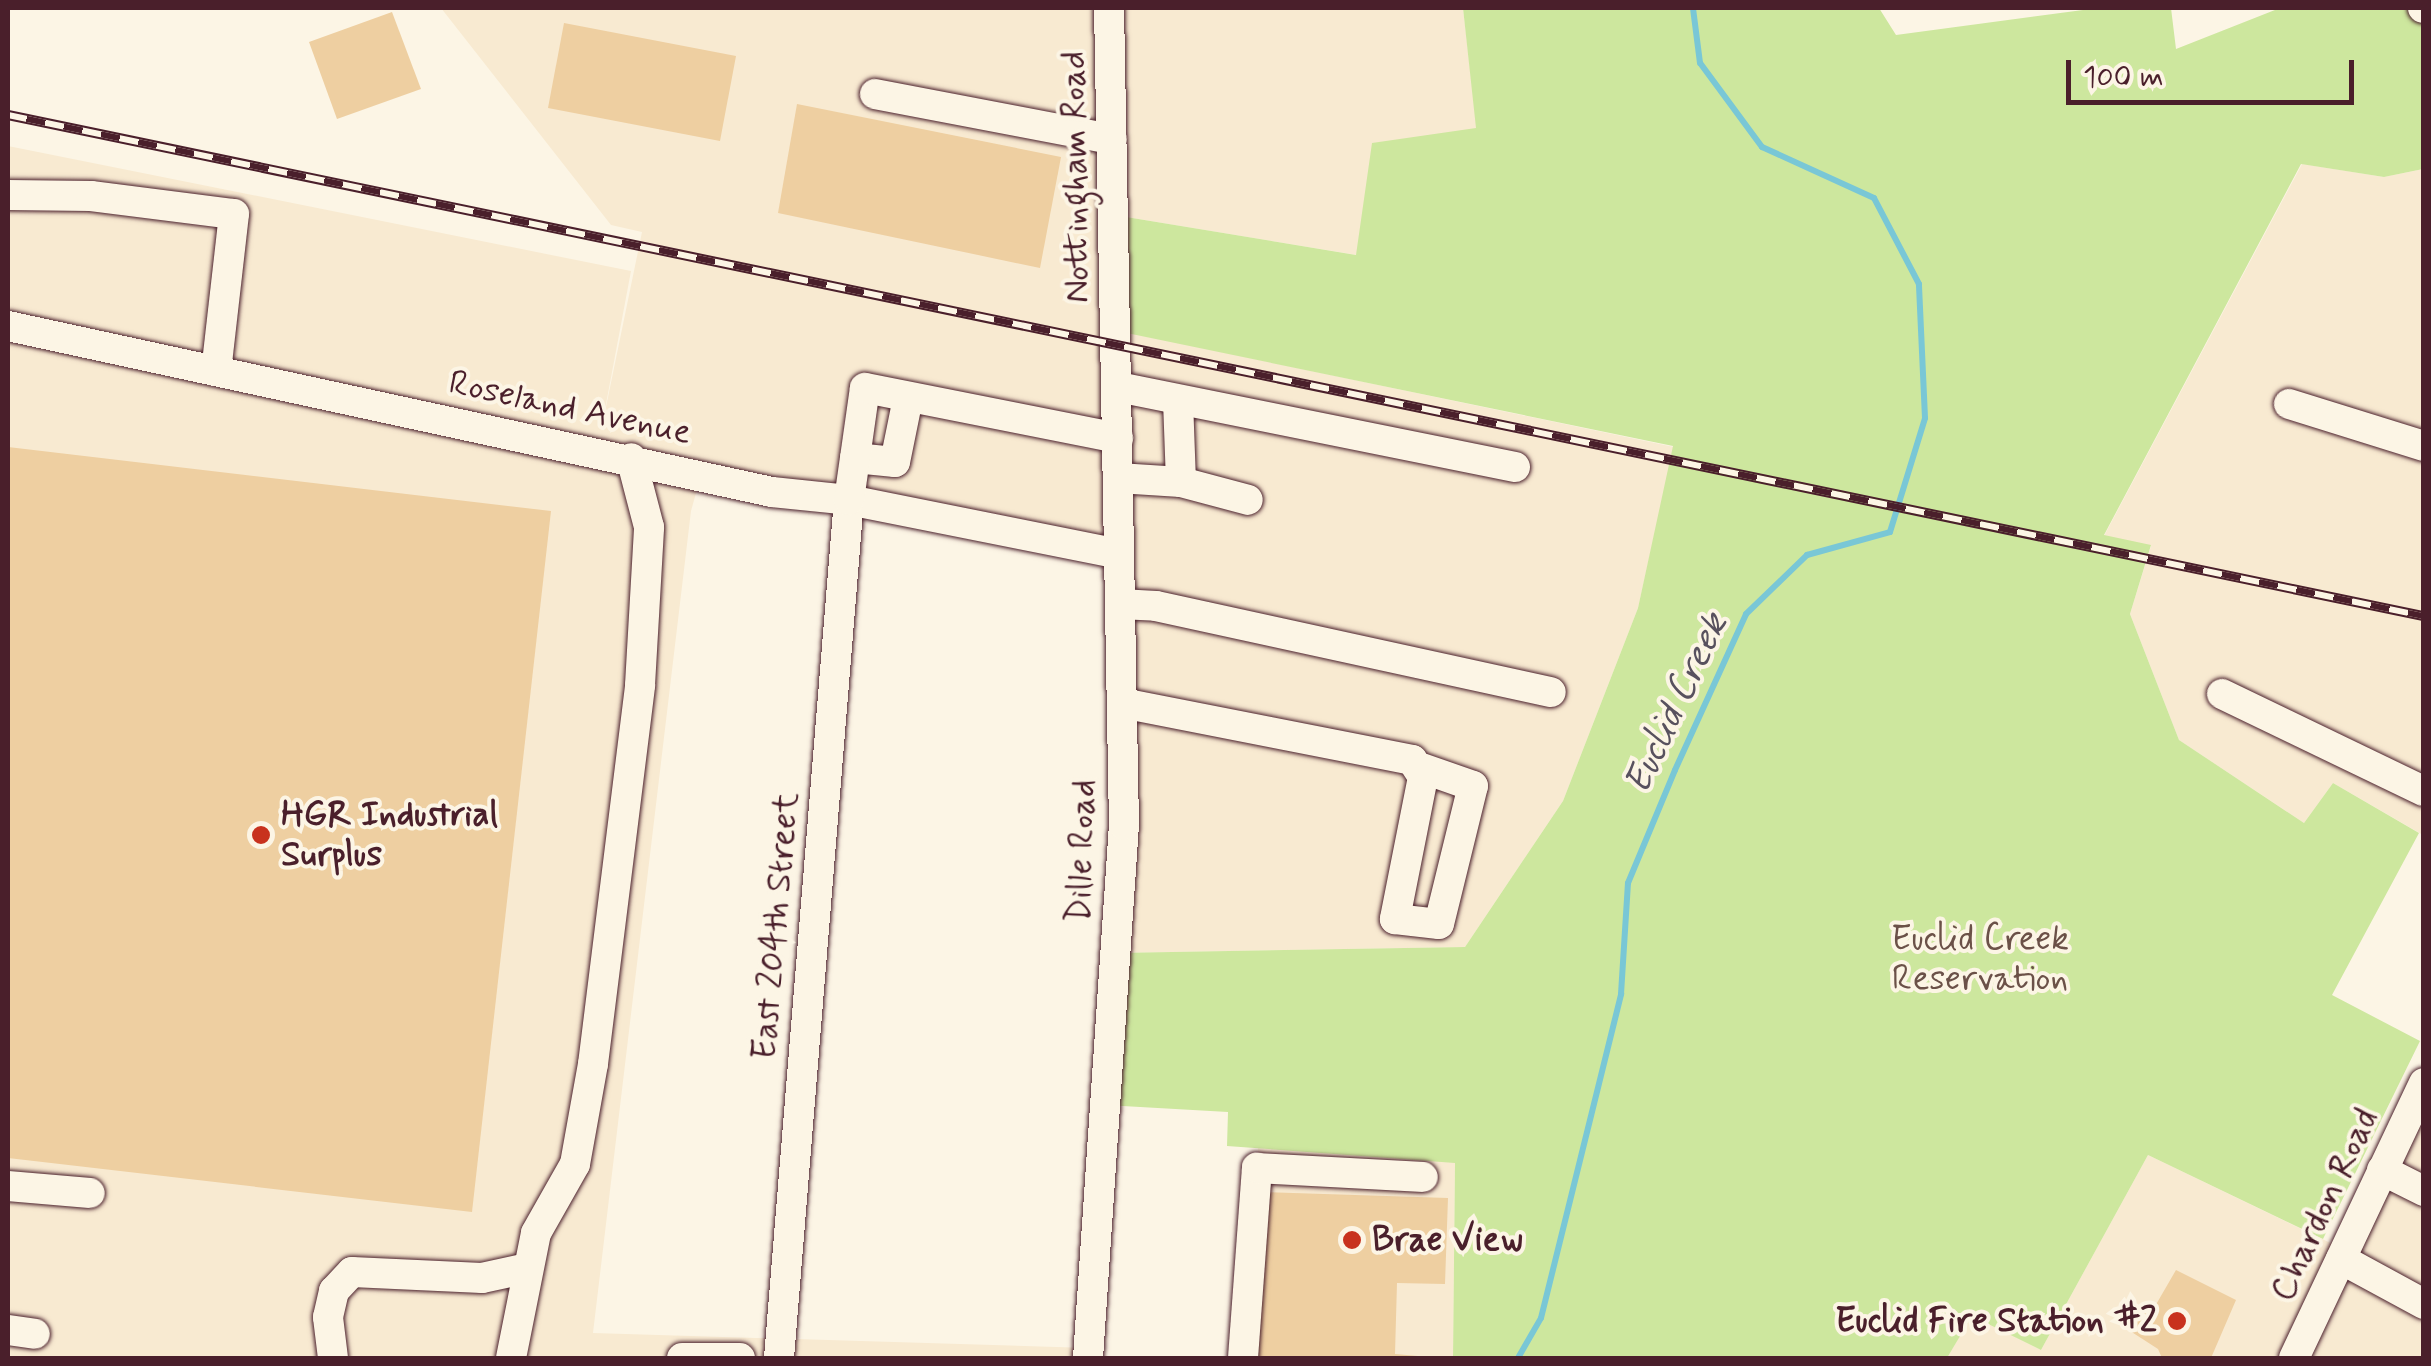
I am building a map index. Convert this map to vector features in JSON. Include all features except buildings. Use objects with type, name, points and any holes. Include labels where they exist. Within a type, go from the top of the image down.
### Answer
[{"type":"street","name":"Nottingham Road","points":[[1109,8],[1116,345]]},
{"type":"street","points":[[875,94],[1112,138]]},
{"type":"street","points":[[8,195],[91,196],[234,214],[216,370]]},
{"type":"street","name":"Roseland Avenue","points":[[8,326],[631,458],[772,492],[848,500],[1119,554]]},
{"type":"street","name":"Dille Road","points":[[1088,1358],[1124,825],[1116,345]]},
{"type":"street","name":"East 204th Street","points":[[779,1358],[848,500],[865,388],[908,398]]},
{"type":"street","points":[[1118,388],[1515,467]]},
{"type":"street","points":[[855,458],[895,462],[908,398],[1118,438]]},
{"type":"street","points":[[1178,401],[1181,482]]},
{"type":"street","points":[[2289,404],[2424,446]]},
{"type":"street","points":[[511,1358],[536,1233],[575,1164],[610,931],[640,684],[649,528],[631,458]]},
{"type":"street","points":[[1118,478],[1181,482],[1248,500]]},
{"type":"street","points":[[1120,604],[1156,606],[1550,692]]},
{"type":"street","points":[[2222,694],[2424,791]]},
{"type":"street","points":[[1122,703],[1412,760],[1422,768],[1473,786],[1439,924],[1395,919],[1422,768]]},
{"type":"street","name":"Chardon Road","points":[[2300,1356],[2424,1083]]},
{"type":"street","points":[[1243,1358],[1256,1168],[1423,1176]]},
{"type":"street","points":[[2382,1170],[2424,1191]]},
{"type":"street","points":[[8,1186],[90,1193]]},
{"type":"street","points":[[2341,1259],[2424,1304]]},
{"type":"street","points":[[332,1358],[328,1317],[334,1291],[352,1272],[482,1278],[528,1268]]},
{"type":"street","points":[[682,1358],[740,1358]]},
{"type":"shaded area","points":[[441,8],[1463,8],[1477,129],[1357,255],[1114,215],[1117,330],[1674,447],[1638,608],[1563,801],[1465,947],[1115,953],[1119,554],[701,475],[691,511],[593,1333],[1089,1348],[1088,1358],[8,1358],[8,146],[631,271],[600,436],[642,232],[611,225]]},
{"type":"shaded area","points":[[2302,164],[2384,177],[2423,169],[2423,835],[2333,783],[2304,823],[2179,740],[2130,614],[2151,546],[2104,536]]},
{"type":"shaded area","points":[[2423,1083],[2423,1358],[1947,1358],[1972,1315],[2041,1350],[2148,1155],[2345,1250]]},
{"type":"shaded area","name":"Brae View","points":[[1258,1148],[1455,1162],[1453,1358],[1243,1358]]},
{"type":"green space","name":"Euclid Creek Reservation","points":[[1463,8],[1879,8],[1896,35],[2098,8],[2171,8],[2176,49],[2280,8],[2423,8],[2423,169],[2384,177],[2301,164],[2104,535],[2151,545],[2130,614],[2179,740],[2304,823],[2333,783],[2419,833],[2332,995],[2420,1041],[2323,1239],[2148,1155],[2041,1350],[1972,1316],[1947,1358],[1453,1358],[1455,1163],[1227,1146],[1228,1112],[1105,1105],[1115,953],[1465,947],[1563,801],[1638,608],[1673,446],[1117,331],[1114,215],[1356,255],[1372,143],[1476,128]]},
{"type":"waterway","name":"Euclid Creek","points":[[1518,1358],[1541,1318],[1621,994],[1628,883],[1675,770],[1746,614],[1807,555],[1890,532],[1925,418],[1919,284],[1874,198],[1762,147],[1700,63],[1693,8]]},
{"type":"railway","points":[[8,115],[2424,616]]},
{"type":"place","name":"HGR Industrial Surplus","points":[[261,835]]},
{"type":"place","name":"Brae View","points":[[1352,1240]]},
{"type":"place","name":"Euclid Fire Station #2","points":[[2177,1321]]}]
